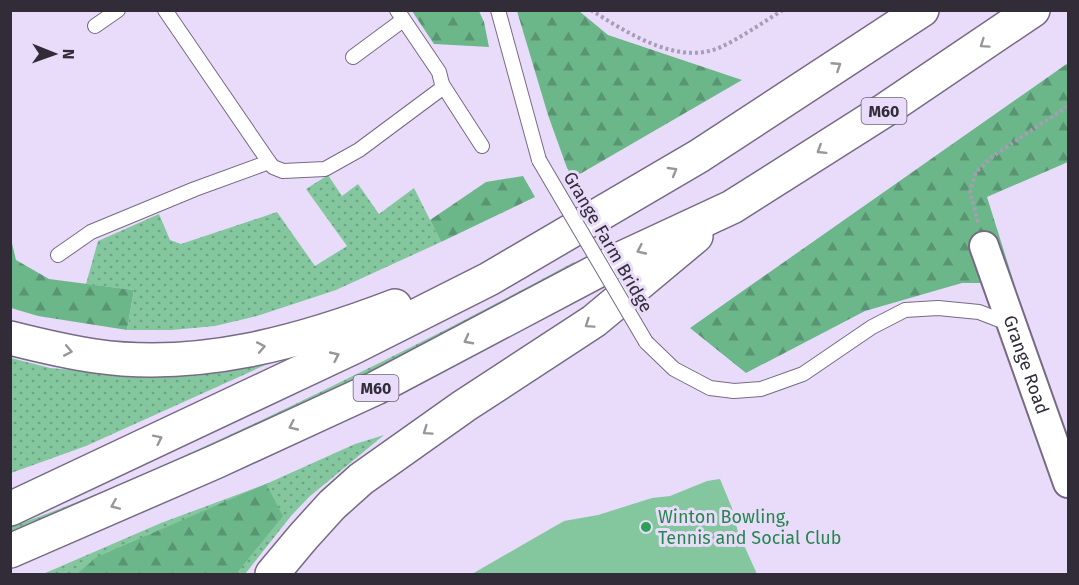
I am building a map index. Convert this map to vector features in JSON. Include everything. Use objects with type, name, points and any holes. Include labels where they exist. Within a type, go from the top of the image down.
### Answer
[{"type":"highway","name":"M60","points":[[13,508],[356,346],[489,279],[699,156],[922,10]]},
{"type":"highway","name":"M60","points":[[273,574],[325,513],[361,479],[464,405],[594,321],[732,207],[885,110],[1032,10]]},
{"type":"highway","name":"M60","points":[[10,338],[96,356],[144,359],[216,356],[300,339],[349,324],[446,287],[532,248],[622,200]]},
{"type":"highway","name":"M60","points":[[10,551],[215,462],[376,388],[620,259],[732,207]]},
{"type":"street","name":"Grange Road","points":[[984,246],[1068,483]]},
{"type":"lane","points":[[95,26],[117,10]]},
{"type":"lane","points":[[165,10],[269,162],[273,167],[283,171],[326,169],[359,150],[441,89],[442,84]]},
{"type":"lane","name":"Grange Farm Bridge","points":[[498,10],[539,160],[646,342],[674,369],[710,388],[734,391],[761,389],[803,374],[872,327],[905,310],[938,308],[979,312],[1012,325]]},
{"type":"lane","points":[[353,57],[400,15],[439,72],[442,84],[482,146]]},
{"type":"lane","points":[[58,255],[91,232],[195,189],[269,162]]},
{"type":"path","points":[[591,10],[638,39],[689,54],[721,48],[783,10]]},
{"type":"path","points":[[984,246],[970,192],[976,172],[993,156],[1068,106]]},
{"type":"green space","points":[[412,11],[479,11],[484,22],[489,47],[434,44]]},
{"type":"green space","points":[[517,11],[579,11],[608,35],[742,80],[573,178],[567,168],[548,115]]},
{"type":"green space","points":[[1068,63],[1068,162],[987,197],[1014,283],[962,283],[865,311],[746,373],[690,328]]},
{"type":"green space","points":[[328,175],[342,196],[358,184],[379,214],[414,188],[441,242],[336,290],[257,316],[215,326],[172,330],[127,330],[134,290],[86,284],[98,241],[159,214],[170,240],[181,244],[277,212],[315,266],[347,246],[306,189]]},
{"type":"green space","points":[[523,176],[535,197],[441,242],[430,220],[486,182]]},
{"type":"green space","points":[[11,239],[16,260],[49,279],[134,290],[127,330],[38,316],[11,308]]},
{"type":"green space","points":[[574,262],[580,270],[504,311],[11,539],[10,527],[101,492],[249,426],[413,346]]},
{"type":"green space","points":[[294,352],[86,446],[11,473],[11,358],[50,368],[131,375]]},
{"type":"green space","points":[[384,435],[309,497],[245,574],[43,574],[161,523],[266,484],[355,444]]},
{"type":"green space","name":"Winton Bowling, Tennis and Social Club","points":[[720,479],[732,508],[738,532],[757,574],[472,574],[564,521],[598,515],[652,498],[670,496],[707,481]]},
{"type":"green space","points":[[266,484],[283,516],[236,574],[77,574],[97,557]]},
{"type":"place","name":"Winton Bowling, Tennis and Social Club","points":[[646,527]]}]
